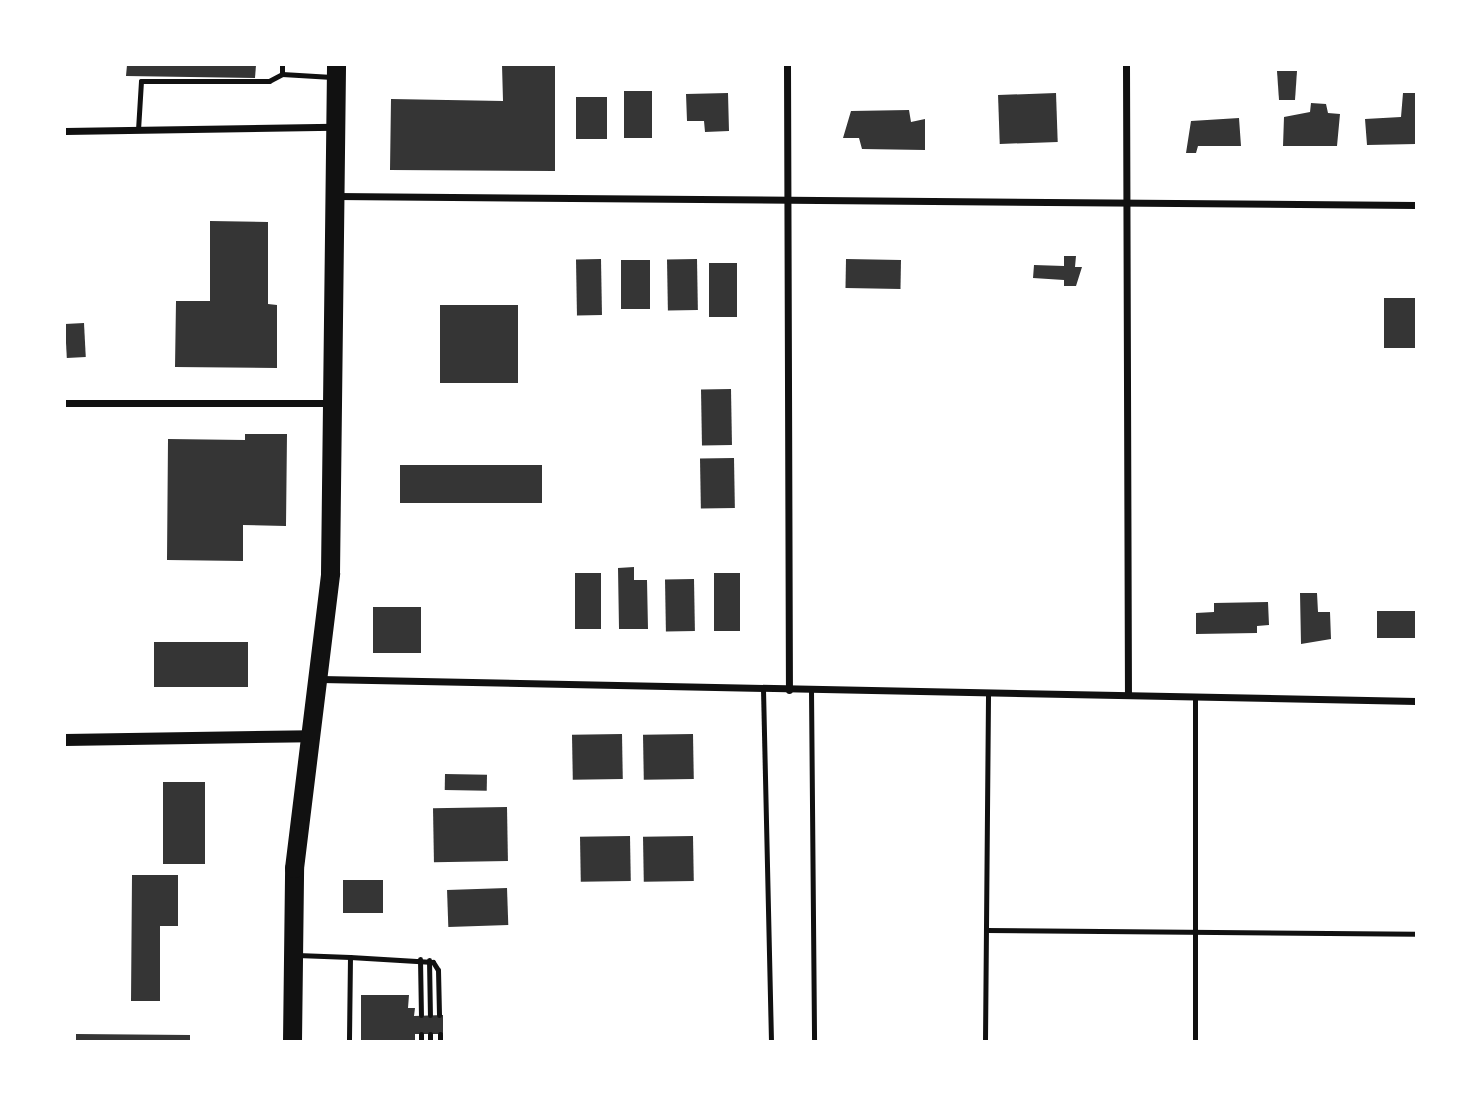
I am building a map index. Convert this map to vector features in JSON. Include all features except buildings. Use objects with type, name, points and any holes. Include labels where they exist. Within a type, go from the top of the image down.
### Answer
[{"type":"highway","points":[[292,1041],[295,868],[310,736],[321,679],[330,573],[335,71]]},
{"type":"street","points":[[787,65],[789,690]]},
{"type":"street","points":[[1126,65],[1128,694]]},
{"type":"street","points":[[65,131],[335,127]]},
{"type":"street","points":[[335,196],[788,203],[1416,205]]},
{"type":"street","points":[[65,403],[332,403]]},
{"type":"street","points":[[321,679],[1416,701]]},
{"type":"street","points":[[65,740],[310,736]]},
{"type":"lane","points":[[282,65],[282,74]]},
{"type":"lane","points":[[138,130],[141,80],[269,81],[282,74],[335,71]]},
{"type":"lane","points":[[763,689],[771,1041]]},
{"type":"lane","points":[[811,690],[814,1041]]},
{"type":"lane","points":[[985,1041],[988,692]]},
{"type":"lane","points":[[1195,696],[1195,1041]]},
{"type":"lane","points":[[986,930],[1416,934]]},
{"type":"lane","points":[[293,955],[429,960],[438,970],[439,1015]]},
{"type":"lane","points":[[349,1041],[350,957]]},
{"type":"lane","points":[[421,959],[421,1015]]},
{"type":"lane","points":[[429,960],[430,1015]]},
{"type":"lane","points":[[430,1034],[430,1041]]},
{"type":"lane","points":[[440,1034],[440,1041]]}]
